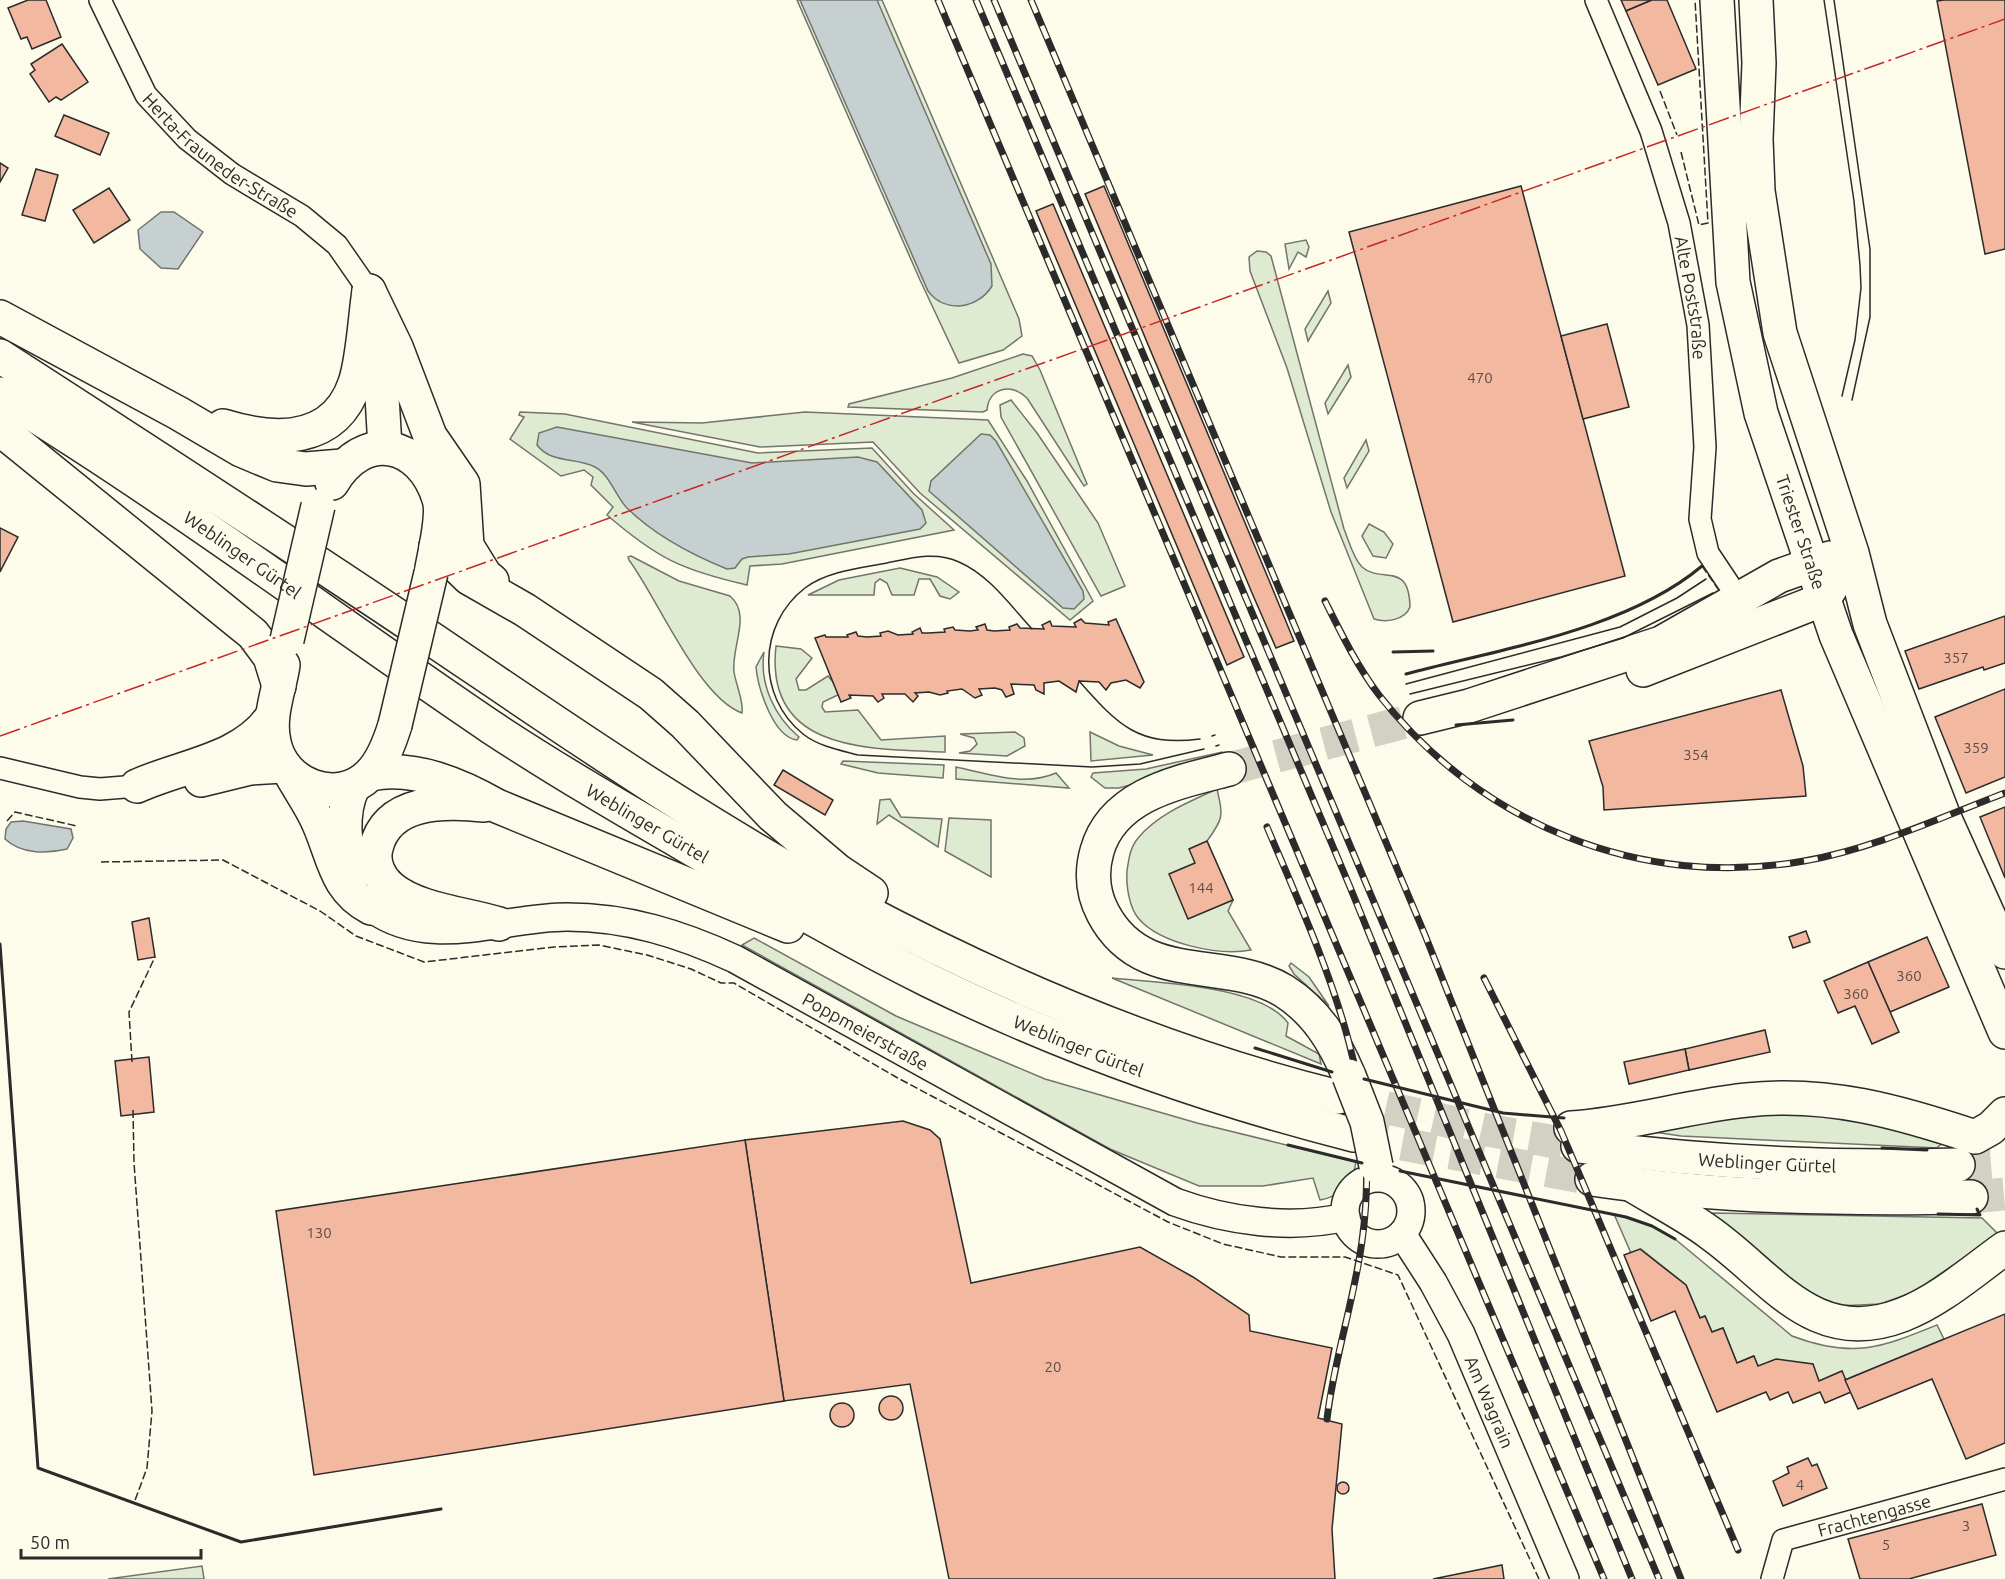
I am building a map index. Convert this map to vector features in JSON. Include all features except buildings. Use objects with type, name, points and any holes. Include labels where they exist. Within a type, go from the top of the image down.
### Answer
[{"type":"main road","name":"Triester Straße","points":[[1717,0],[1733,282],[1761,413],[1810,563],[1867,711],[2005,1032]]},
{"type":"main road","points":[[1756,0],[1758,191],[1768,264],[1783,343],[1852,553],[1870,624],[1944,817],[2005,952]]},
{"type":"main road","points":[[178,413],[256,436],[288,435],[317,429],[342,409],[355,382],[369,291]]},
{"type":"main road","points":[[369,291],[378,323],[385,447]]},
{"type":"main road","points":[[369,291],[396,347],[430,436],[463,484],[467,546],[485,575],[525,610]]},
{"type":"main road","points":[[0,317],[178,413],[241,450],[277,465],[306,469],[342,466]]},
{"type":"main road","name":"Weblinger Gürtel","points":[[0,356],[244,513],[615,761],[822,888],[980,968],[1139,1035],[1266,1077],[1344,1086]]},
{"type":"main road","name":"Weblinger Gürtel","points":[[0,394],[155,493],[494,728],[674,839],[848,938],[973,1001],[1105,1056],[1248,1106],[1354,1135]]},
{"type":"main road","points":[[0,429],[253,634],[270,657],[279,686]]},
{"type":"main road","points":[[385,447],[408,453],[429,473],[440,502],[434,560],[395,725],[385,753],[347,800],[347,849],[352,867],[371,908],[356,900],[346,888],[319,823],[287,771],[273,742],[272,718],[287,640],[318,506],[342,466],[358,453],[385,447]]},
{"type":"main road","points":[[1469,706],[1508,705],[1632,674],[1675,659],[1824,599],[1852,553]]},
{"type":"main road","points":[[1420,718],[1469,706],[1661,643],[1744,594],[1810,563],[1852,553]]},
{"type":"main road","points":[[434,560],[525,610],[651,694],[685,724],[773,816],[813,850],[860,887],[930,926],[980,968]]},
{"type":"main road","points":[[137,786],[222,755],[254,738],[272,718]]},
{"type":"main road","points":[[137,786],[178,786],[250,768],[287,771],[318,788],[332,790],[402,771],[454,784],[497,806],[736,903],[812,938],[848,938]]},
{"type":"main road","points":[[1229,769],[1166,787],[1131,805],[1114,818],[1106,829],[1096,856],[1094,882],[1098,902],[1117,933],[1142,953],[1179,967],[1255,978],[1285,992],[1324,1027],[1344,1086],[1367,1122],[1376,1172]]},
{"type":"main road","points":[[497,806],[446,803],[405,812],[383,831],[375,853],[379,875],[391,888],[406,898],[432,908],[499,924]]},
{"type":"main road","name":"Weblinger Gürtel","points":[[1958,1165],[1794,1166],[1675,1157],[1575,1137],[1631,1121],[1748,1100],[1811,1098],[1876,1107],[1975,1137]]},
{"type":"main road","points":[[1975,1137],[1991,1128],[2005,1114]]},
{"type":"main road","points":[[1975,1137],[2005,1152]]},
{"type":"main road","name":"Weblinger Gürtel","points":[[1592,1179],[1632,1185],[1751,1195],[1866,1199],[1971,1197]]},
{"type":"main road","points":[[1632,1185],[1711,1233],[1794,1303],[1834,1322],[1857,1324],[1902,1315],[1922,1306],[2005,1248]]},
{"type":"street","name":"Herta-Frauneder-Straße","points":[[99,0],[146,95],[187,139],[232,174],[302,216],[337,245],[369,291]]},
{"type":"street","name":"Alte Poststraße","points":[[1596,0],[1650,131],[1679,223],[1698,325],[1705,447],[1700,519],[1708,553],[1732,589],[1744,594]]},
{"type":"street","points":[[0,768],[80,787],[100,789],[137,786]]},
{"type":"street","name":"Poppmeierstraße","points":[[371,908],[403,925],[422,929],[466,929],[567,917],[599,918],[646,925],[692,939],[735,959],[1175,1202],[1206,1213],[1267,1221],[1329,1221],[1346,1217]]},
{"type":"street","points":[[1376,1172],[1397,1183],[1408,1195],[1411,1219],[1402,1234],[1388,1242],[1370,1243],[1356,1235],[1346,1217],[1347,1200],[1353,1189],[1376,1172]]},
{"type":"street","name":"Am Wagrain","points":[[1402,1234],[1433,1282],[1461,1334],[1564,1579]]},
{"type":"street","name":"Frachtengasse","points":[[1772,1579],[1783,1540],[2005,1479]]},
{"type":"green space","points":[[797,0],[882,0],[1019,319],[1022,336],[1003,350],[959,363]]},
{"type":"green space","points":[[1306,240],[1309,247],[1306,257],[1298,252],[1289,269],[1285,244]]},
{"type":"green space","points":[[1257,251],[1266,252],[1271,256],[1344,529],[1356,559],[1362,567],[1369,572],[1399,578],[1405,583],[1410,607],[1400,618],[1384,621],[1374,619],[1331,512],[1287,368],[1250,271],[1249,257]]},
{"type":"green space","points":[[1328,291],[1331,303],[1308,341],[1305,329]]},
{"type":"green space","points":[[1023,354],[1032,356],[1040,370],[1087,484],[1084,486],[1027,398],[1015,390],[997,392],[992,396],[987,410],[983,412],[848,407],[849,404],[952,378]]},
{"type":"green space","points":[[1348,365],[1351,377],[1328,414],[1325,403]]},
{"type":"green space","points":[[1011,400],[1037,433],[1098,523],[1125,586],[1101,596],[1001,417],[1000,405]]},
{"type":"green space","points":[[520,412],[565,414],[758,453],[872,448],[913,493],[954,530],[782,564],[750,566],[747,585],[705,574],[657,553],[607,515],[613,507],[591,485],[593,477],[584,470],[561,476],[510,439],[524,417],[519,415]]},
{"type":"green space","points":[[805,412],[988,420],[1027,481],[1093,601],[1070,620],[920,493],[873,442],[760,447],[632,422],[702,423]]},
{"type":"green space","points":[[1366,440],[1369,451],[1347,488],[1344,478]]},
{"type":"green space","points":[[1369,524],[1384,532],[1393,544],[1386,558],[1373,556],[1362,536]]},
{"type":"green space","points":[[631,556],[679,581],[730,596],[736,604],[740,622],[734,672],[742,713],[726,703],[710,688],[695,668],[629,560],[628,557]]},
{"type":"green space","points":[[900,568],[937,577],[959,592],[950,599],[940,596],[930,579],[919,579],[914,595],[892,595],[887,583],[880,579],[875,583],[874,595],[808,595],[839,580]]},
{"type":"green space","points":[[776,646],[801,649],[812,658],[796,679],[799,690],[806,690],[828,676],[842,693],[823,702],[822,707],[825,712],[858,710],[881,740],[945,736],[945,752],[856,745],[828,738],[805,726],[787,707],[777,681]]},
{"type":"green space","points":[[764,652],[764,676],[771,699],[783,720],[799,737],[797,740],[788,737],[781,730],[768,710],[756,667]]},
{"type":"green space","points":[[1015,732],[1024,738],[1025,746],[1007,756],[959,753],[970,751],[977,744],[974,738],[960,734]]},
{"type":"green space","points":[[1090,732],[1119,746],[1153,755],[1091,761]]},
{"type":"green space","points":[[1222,752],[1225,759],[1119,788],[1105,788],[1091,777],[1093,773],[1146,769]]},
{"type":"green space","points":[[843,761],[944,765],[943,778],[878,773],[841,764]]},
{"type":"green space","points":[[956,767],[1019,779],[1032,779],[1056,773],[1069,788],[956,779]]},
{"type":"green space","points":[[1217,789],[1221,816],[1217,827],[1207,841],[1233,900],[1228,911],[1251,950],[1207,949],[1161,935],[1139,919],[1129,896],[1128,862],[1139,837],[1165,815]]},
{"type":"green space","points":[[890,799],[901,817],[942,819],[938,847],[889,815],[877,824],[880,800]]},
{"type":"green space","points":[[949,818],[991,820],[991,877],[945,851]]},
{"type":"green space","points":[[754,938],[896,1016],[1045,1079],[1197,1123],[1356,1162],[1352,1176],[1340,1192],[1320,1200],[1313,1178],[1263,1186],[1199,1186],[1110,1149],[742,945]]},
{"type":"green space","points":[[1291,963],[1309,977],[1329,1006],[1294,974],[1289,966]]},
{"type":"green space","points":[[1112,978],[1207,988],[1255,1001],[1275,1010],[1288,1023],[1286,1036],[1319,1054],[1321,1064]]},
{"type":"green space","points":[[1816,1112],[1944,1141],[1937,1148],[1681,1136],[1647,1131],[1751,1113]]},
{"type":"green space","points":[[1713,1213],[1982,1218],[1998,1234],[1914,1292],[1880,1304],[1838,1306],[1806,1293],[1712,1218]]},
{"type":"green space","points":[[1614,1214],[1652,1226],[1675,1239],[1792,1336],[1832,1347],[1866,1348],[1899,1340],[1937,1325],[1944,1339],[1845,1380],[1842,1371],[1819,1381],[1812,1364],[1758,1366],[1753,1356],[1737,1363],[1723,1328],[1712,1332],[1705,1316],[1700,1318],[1686,1285],[1641,1249],[1631,1253]]},
{"type":"green space","points":[[202,1566],[204,1579],[108,1579]]},
{"type":"shaded area","points":[[800,0],[877,0],[991,264],[992,286],[978,300],[970,304],[952,306],[935,298],[928,291]]},
{"type":"shaded area","points":[[161,212],[174,212],[203,232],[178,269],[161,268],[140,249],[138,230]]},
{"type":"shaded area","points":[[557,427],[752,463],[858,457],[877,462],[922,510],[926,523],[920,529],[789,554],[748,557],[742,559],[735,568],[727,569],[686,550],[648,526],[626,507],[605,475],[595,467],[557,458],[543,451],[537,445],[539,433]]},
{"type":"shaded area","points":[[981,434],[990,435],[996,441],[1083,591],[1084,599],[1074,609],[1063,608],[929,491],[931,481]]},
{"type":"shaded area","points":[[23,821],[71,829],[73,838],[67,849],[59,851],[34,852],[18,848],[5,839],[6,829],[11,822]]},
{"type":"tunnel","points":[[1229,769],[1420,718]]},
{"type":"tunnel","points":[[1338,1097],[1487,1130],[1578,1146]]},
{"type":"tunnel","points":[[1354,1135],[1592,1179]]},
{"type":"tunnel","points":[[1958,1165],[2005,1161]]},
{"type":"tunnel","points":[[1971,1197],[2005,1194]]},
{"type":"tram line","points":[[1824,0],[1854,201],[1860,265],[1861,288],[1855,340],[1842,396]]},
{"type":"tram line","points":[[1834,0],[1870,249],[1870,317],[1852,400]]},
{"type":"tram line","points":[[1032,629],[989,583],[970,568],[941,557],[905,559],[834,574],[805,588],[789,603],[778,621],[771,640],[769,660],[771,681],[777,700],[788,718],[803,734],[822,745],[858,755],[1092,767],[1140,764],[1204,749]]},
{"type":"tram line","points":[[1406,684],[1620,627],[1677,598],[1706,579]]},
{"type":"tram line","points":[[1410,694],[1561,657],[1623,638],[1713,593]]},
{"type":"tram line","points":[[1079,681],[1106,710],[1131,730],[1160,740],[1200,739]]},
{"type":"railway","points":[[938,0],[1604,1579]]},
{"type":"railway","points":[[976,0],[1350,887],[1632,1579]]},
{"type":"railway","points":[[994,0],[1659,1579]]},
{"type":"railway","points":[[1031,0],[1425,935],[1681,1579]]},
{"type":"railway","points":[[1325,601],[1356,661],[1379,695],[1420,740],[1465,779],[1515,812],[1568,837],[1625,855],[1683,865],[1743,867],[1804,861],[1881,841],[2005,793]]},
{"type":"railway","points":[[1267,827],[1329,978],[1345,1028],[1357,1078],[1365,1130],[1367,1184],[1362,1241],[1334,1374],[1327,1419]]},
{"type":"railway","points":[[1484,978],[1561,1131],[1738,1550]]},
{"type":"fence","points":[[1681,152],[1699,225],[1708,223],[1695,0]]},
{"type":"fence","points":[[1660,91],[1677,135]]},
{"type":"fence","points":[[1702,566],[1721,593]]},
{"type":"fence","points":[[7,821],[15,812],[77,826]]},
{"type":"fence","points":[[101,862],[223,860],[320,911],[356,936],[424,962],[554,947],[599,945],[647,955],[691,969],[721,983],[734,983],[896,1077],[1168,1222],[1223,1244],[1281,1257],[1345,1257],[1398,1275],[1539,1579]]},
{"type":"fence","points":[[132,1062],[129,1012],[155,957]]},
{"type":"fence","points":[[133,1110],[134,1163],[152,1411],[147,1468],[134,1503]]},
{"type":"wall","points":[[1406,674],[1521,646],[1600,622],[1671,588],[1702,566]]},
{"type":"wall","points":[[1393,652],[1433,651]]},
{"type":"wall","points":[[1456,725],[1513,720]]},
{"type":"wall","points":[[0,944],[38,1468],[241,1542],[441,1509]]},
{"type":"wall","points":[[1255,1048],[1332,1072]]},
{"type":"wall","points":[[1364,1079],[1503,1113],[1564,1118]]},
{"type":"wall","points":[[1288,1145],[1362,1163]]},
{"type":"wall","points":[[1882,1148],[1927,1150]]},
{"type":"wall","points":[[1400,1171],[1626,1217],[1652,1226],[1675,1239]]},
{"type":"wall","points":[[1938,1214],[1980,1215],[1977,1209]]},
{"type":"power","points":[[0,736],[2005,19]]}]
